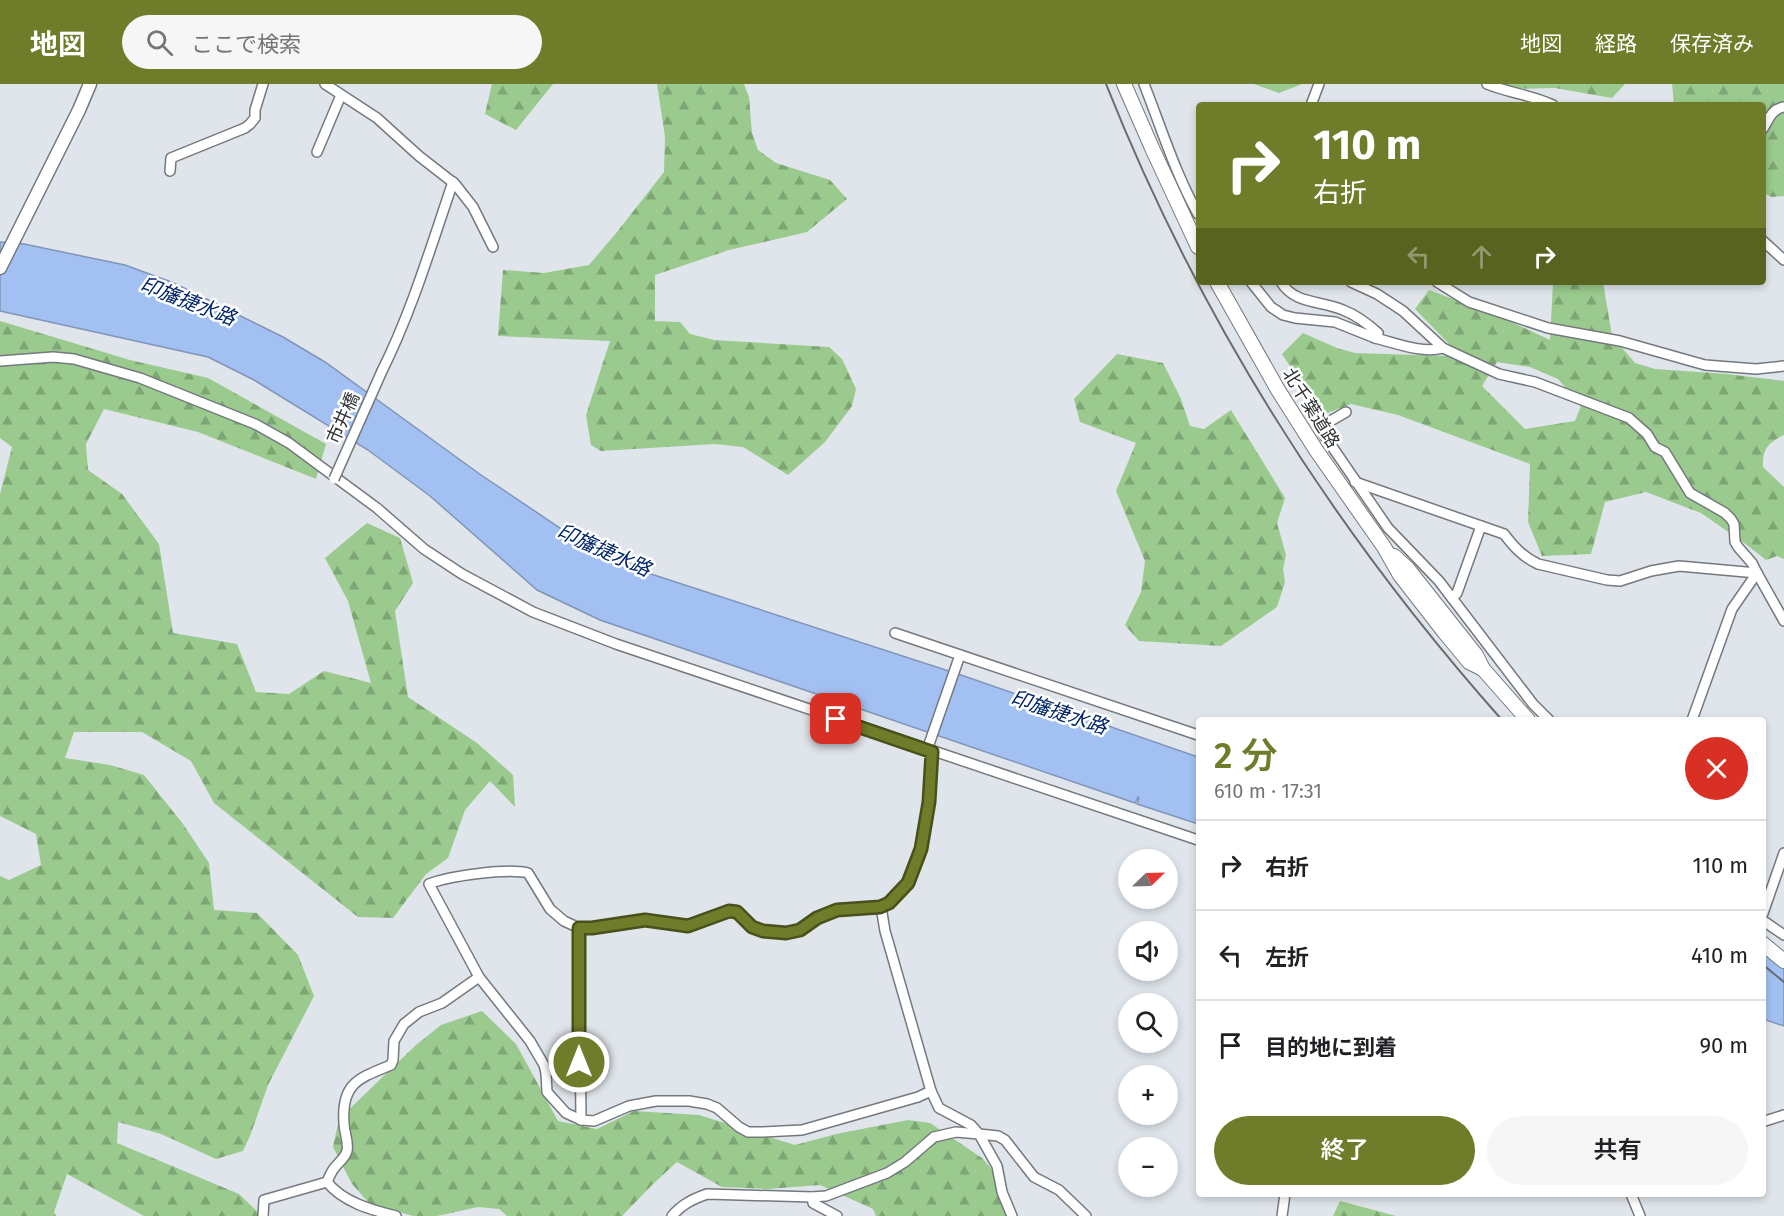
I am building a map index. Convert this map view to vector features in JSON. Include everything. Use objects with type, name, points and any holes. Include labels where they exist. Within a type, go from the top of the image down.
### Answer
[{"type":"highway","points":[[1125,87],[1196,243]]},
{"type":"highway","name":"北千葉道路","points":[[1219,285],[1297,420],[1384,547],[1400,575],[1469,662],[1483,669]]},
{"type":"highway","name":"北千葉道路","points":[[1384,547],[1408,569],[1476,655],[1483,669],[1525,717]]},
{"type":"highway","points":[[1766,945],[1784,961]]},
{"type":"main road","points":[[0,268],[79,111],[90,84]]},
{"type":"street","points":[[170,171],[171,158],[250,124],[255,118],[255,110],[263,84]]},
{"type":"street","points":[[325,84],[390,128],[419,156],[453,182],[473,207],[493,248]]},
{"type":"street","points":[[1144,84],[1196,210]]},
{"type":"street","points":[[1312,102],[1319,84]]},
{"type":"street","points":[[1487,84],[1546,102]]},
{"type":"street","points":[[317,152],[341,95]]},
{"type":"street","points":[[1766,123],[1776,109],[1784,107]]},
{"type":"street","name":"市井橋","points":[[334,478],[396,343],[453,182]]},
{"type":"street","points":[[1766,244],[1784,260]]},
{"type":"street","points":[[1253,285],[1271,307],[1283,315],[1335,322],[1375,338],[1420,349],[1443,348]]},
{"type":"street","points":[[1284,285],[1292,295],[1341,309],[1354,316],[1378,333],[1375,338]]},
{"type":"street","points":[[1358,285],[1377,294],[1403,311],[1443,348],[1490,370],[1555,389],[1629,418],[1647,434],[1655,447],[1665,452],[1694,497],[1725,513],[1731,519],[1734,524],[1735,542],[1752,563],[1784,621]]},
{"type":"street","points":[[1442,285],[1468,302],[1548,328],[1620,340],[1705,365],[1756,369],[1784,366]]},
{"type":"street","points":[[0,361],[53,357],[74,359],[140,378],[255,424],[289,443],[377,508],[424,549],[462,574],[533,612],[616,644],[1196,839]]},
{"type":"street","points":[[1346,412],[1327,423],[1322,432],[1388,528],[1439,581],[1533,704],[1546,717]]},
{"type":"street","points":[[1355,482],[1504,534],[1520,553],[1538,564],[1607,580],[1620,581],[1667,567],[1679,566],[1757,573]]},
{"type":"street","points":[[1442,614],[1457,593],[1481,526]]},
{"type":"street","points":[[1693,717],[1731,609],[1757,573]]},
{"type":"street","points":[[895,633],[1196,734]]},
{"type":"street","points":[[931,1091],[918,1097],[802,1130],[748,1132],[717,1108],[688,1101],[656,1101],[629,1106],[594,1121],[580,1120],[566,1113],[547,1092],[544,1065],[530,1041],[479,977],[429,884],[439,880],[518,870],[528,873],[550,909],[564,921],[579,928],[645,920],[688,926],[729,911],[737,912],[752,927],[763,931],[786,933],[800,930],[817,918],[837,910],[880,907],[889,903],[908,883],[921,849],[929,802],[931,740],[960,655]]},
{"type":"street","points":[[1766,906],[1784,853]]},
{"type":"street","points":[[880,907],[931,1091],[939,1108],[971,1125],[979,1134],[997,1166],[1002,1192],[1012,1216]]},
{"type":"street","points":[[1766,921],[1784,935]]},
{"type":"street","points":[[579,928],[580,1120]]},
{"type":"street","points":[[262,1216],[264,1200],[327,1182],[335,1166],[343,1160],[346,1154],[344,1108],[352,1084],[391,1065],[394,1041],[404,1024],[412,1017],[442,1003],[479,977]]},
{"type":"street","points":[[1766,1121],[1784,1115]]},
{"type":"street","points":[[672,1216],[680,1207],[707,1194],[826,1196],[887,1173],[905,1162],[934,1137],[956,1132],[998,1136],[1005,1140],[1034,1177],[1059,1190],[1086,1216]]},
{"type":"street","points":[[327,1182],[339,1194],[355,1203],[374,1211],[396,1216]]},
{"type":"street","points":[[812,1197],[813,1203],[837,1216]]},
{"type":"street","points":[[1282,1216],[1285,1197]]},
{"type":"street","points":[[1632,1197],[1640,1216]]},
{"type":"green space","points":[[492,84],[553,84],[516,130],[485,114]]},
{"type":"green space","points":[[657,84],[744,84],[749,97],[752,133],[758,150],[776,163],[830,180],[847,199],[807,232],[729,250],[655,275],[655,321],[680,322],[690,334],[714,340],[829,347],[842,359],[856,389],[852,406],[825,442],[788,475],[743,447],[715,444],[601,451],[591,445],[586,415],[610,341],[498,336],[503,270],[544,273],[589,265],[664,172],[665,137]]},
{"type":"green space","points":[[1254,84],[1302,84],[1279,93]]},
{"type":"green space","points":[[1499,84],[1625,84],[1612,98],[1555,88],[1506,89]]},
{"type":"green space","points":[[1672,84],[1784,84],[1784,196],[1772,197],[1766,194],[1766,102],[1674,102]]},
{"type":"green space","points":[[1553,285],[1604,285],[1612,336],[1635,363],[1655,369],[1784,381],[1784,435],[1767,447],[1763,467],[1784,487],[1784,559],[1777,556],[1766,560],[1701,513],[1646,492],[1605,502],[1591,554],[1542,556],[1528,522],[1530,464],[1398,415],[1351,404],[1322,415],[1282,354],[1303,333],[1355,353],[1447,356],[1454,349],[1415,309],[1429,290],[1503,318],[1550,340]],"holes":[[[1497,362],[1530,367],[1558,379],[1581,406],[1575,421],[1525,429],[1482,386]]]},
{"type":"green space","points":[[0,321],[130,360],[208,378],[326,444],[316,479],[198,432],[104,409],[86,444],[88,470],[122,494],[159,544],[173,633],[237,644],[256,692],[289,694],[324,671],[371,683],[348,601],[325,558],[367,523],[400,538],[413,583],[395,611],[408,697],[477,743],[513,775],[515,807],[490,781],[465,810],[448,858],[426,874],[393,918],[358,917],[214,803],[191,761],[142,732],[74,732],[65,758],[110,765],[144,775],[183,824],[209,863],[214,910],[257,913],[298,955],[314,996],[268,1085],[243,1151],[216,1159],[161,1134],[118,1122],[117,1143],[239,1194],[262,1216],[144,1216],[67,1174],[54,1212],[56,1216],[0,1216],[0,876],[9,880],[41,865],[36,834],[0,816],[0,494],[12,447],[0,438]]},
{"type":"green space","points":[[1117,354],[1163,363],[1181,399],[1190,426],[1204,429],[1231,410],[1285,498],[1277,523],[1286,555],[1283,569],[1285,582],[1277,607],[1221,646],[1139,641],[1125,625],[1141,592],[1145,561],[1116,491],[1136,443],[1080,422],[1074,399]]},
{"type":"green space","points":[[482,1011],[516,1044],[558,1121],[597,1129],[634,1111],[699,1115],[795,1145],[836,1134],[908,1120],[930,1123],[982,1158],[1002,1181],[1018,1216],[876,1216],[873,1209],[820,1185],[767,1189],[722,1187],[677,1162],[622,1216],[507,1216],[499,1209],[478,1207],[437,1216],[413,1216],[369,1203],[352,1184],[333,1147],[339,1119],[416,1045],[441,1025]]},
{"type":"green space","points":[[1340,1201],[1396,1216],[1333,1216]]},
{"type":"water","name":"印旛捷水路","points":[[0,242],[24,244],[125,265],[174,283],[283,337],[325,362],[481,475],[572,536],[651,574],[961,675],[1196,756],[1196,823],[1137,804],[1138,797],[1135,803],[600,620],[537,590],[430,496],[368,450],[254,380],[208,357],[0,311]]},
{"type":"water","points":[[1766,952],[1784,958],[1784,1026],[1766,1020]]},
{"type":"railway","points":[[1106,84],[1143,171],[1196,278]]},
{"type":"railway","points":[[1200,285],[1276,419],[1328,498],[1383,574],[1499,717]]},
{"type":"railway","points":[[1766,967],[1784,982]]},
{"type":"route","points":[[579,1062],[579,928],[645,920],[688,926],[729,911],[737,912],[752,927],[771,933],[786,933],[800,930],[817,918],[837,910],[880,907],[889,903],[908,883],[921,849],[926,825],[932,752],[836,719]]}]
